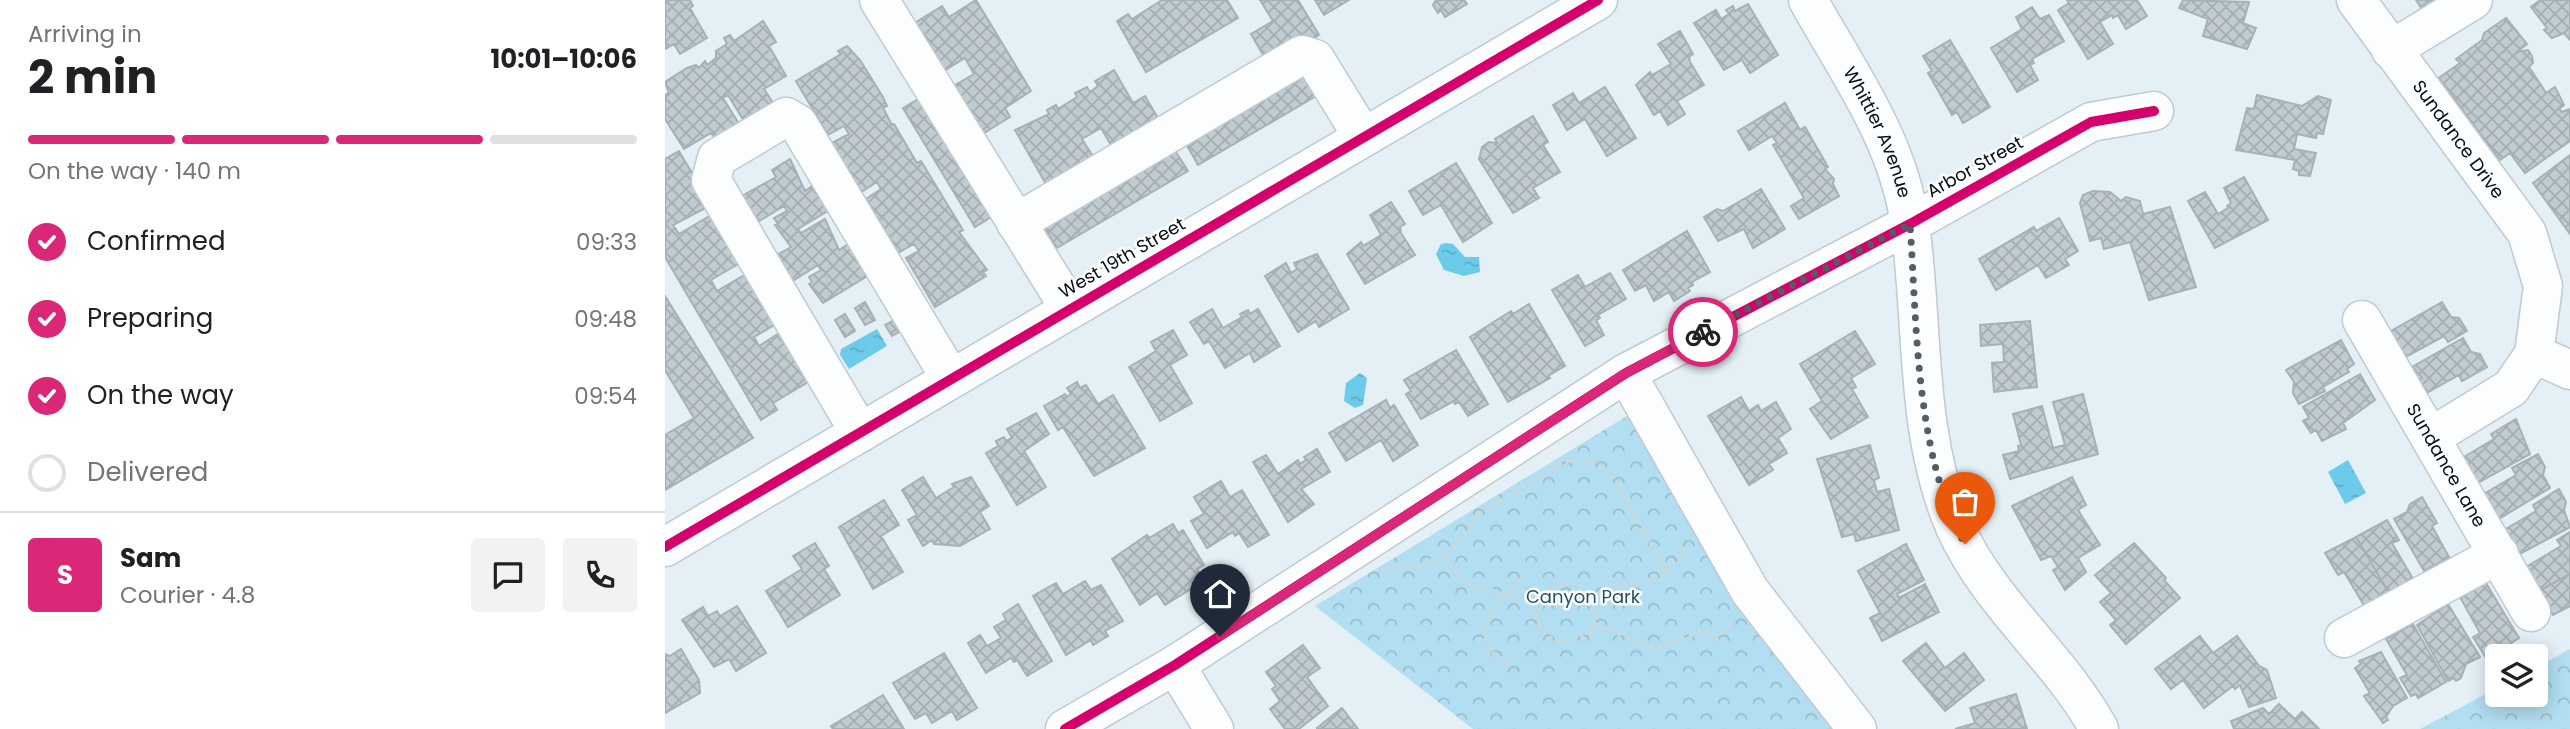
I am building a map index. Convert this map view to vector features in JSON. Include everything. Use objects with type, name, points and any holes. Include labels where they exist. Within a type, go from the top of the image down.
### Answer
[{"type":"street","points":[[879,0],[1070,309]]},
{"type":"street","name":"West 19th Street","points":[[665,547],[1598,0]]},
{"type":"street","name":"Whittier Avenue","points":[[1808,0],[1872,110],[1896,164],[1910,224],[1918,341],[1929,430],[1955,527],[1984,579],[2010,615],[2085,702],[2099,729]]},
{"type":"street","name":"Sundance Drive","points":[[2356,0],[2528,233],[2543,286],[2534,354]]},
{"type":"street","points":[[2391,50],[2473,0]]},
{"type":"street","points":[[1016,223],[1302,55],[1315,59],[1363,137]]},
{"type":"street","name":"Arbor Street","points":[[1065,729],[1175,665],[1626,373],[1910,224],[2091,122],[2154,111]]},
{"type":"street","points":[[860,433],[711,180],[717,158],[786,117],[798,124],[951,379]]},
{"type":"street","name":"Sundance Lane","points":[[2362,320],[2531,612]]},
{"type":"street","points":[[2431,437],[2511,388],[2534,354],[2570,370]]},
{"type":"street","points":[[1626,373],[1755,597],[1857,729]]},
{"type":"street","points":[[2344,638],[2498,554]]},
{"type":"street","points":[[1175,665],[1214,729]]},
{"type":"path","points":[[1371,577],[1381,571],[1417,566],[1444,556],[1471,527],[1477,515],[1504,497],[1568,461],[1592,462],[1612,475],[1666,570],[1646,582],[1614,586],[1591,599]]},
{"type":"path","points":[[1444,556],[1460,578],[1503,596],[1535,604]]},
{"type":"path","points":[[1508,666],[1488,647],[1484,626],[1494,606],[1524,577]]},
{"type":"path","points":[[1572,583],[1586,591],[1591,599],[1596,618],[1594,624],[1591,632],[1576,640],[1555,642],[1542,631],[1535,617],[1535,604],[1546,592],[1561,584],[1572,583]]},
{"type":"path","points":[[1594,624],[1651,647],[1664,648],[1704,630],[1714,642],[1755,597]]},
{"type":"green space","name":"Canyon Park","points":[[1632,413],[1850,729],[1473,729],[1315,606]]},
{"type":"green space","points":[[2570,649],[2570,729],[2420,729],[2485,694],[2485,707],[2548,707],[2548,661]]},
{"type":"water","points":[[1441,244],[1453,244],[1465,257],[1479,257],[1480,272],[1464,276],[1444,270],[1436,254]]},
{"type":"water","points":[[877,329],[887,346],[849,369],[840,355],[841,349]]},
{"type":"water","points":[[1360,373],[1367,378],[1363,405],[1355,408],[1344,401],[1346,383]]},
{"type":"water","points":[[2348,460],[2366,493],[2345,504],[2328,472]]},
{"type":"building","points":[[665,0],[690,0],[693,6],[690,8],[707,38],[680,54],[674,44],[665,49]]},
{"type":"building","points":[[976,0],[1031,91],[1005,108],[1010,117],[979,136],[950,88],[974,74],[965,58],[942,72],[913,24],[942,6],[949,17]]},
{"type":"building","points":[[1162,0],[1227,0],[1238,18],[1146,72],[1117,21],[1128,14],[1132,19]]},
{"type":"building","points":[[1260,0],[1298,0],[1319,35],[1269,65],[1251,34],[1273,21]]},
{"type":"building","points":[[1315,0],[1349,0],[1324,15]]},
{"type":"building","points":[[1436,0],[1464,0],[1467,4],[1445,17],[1441,10],[1438,13],[1433,5]]},
{"type":"building","points":[[2067,0],[2137,0],[2147,16],[2126,29],[2118,15],[2113,18],[2112,15],[2100,22],[2113,44],[2088,59],[2058,10],[2069,3]]},
{"type":"building","points":[[2183,0],[2249,2],[2243,23],[2256,28],[2247,49],[2203,36],[2208,19],[2179,8]]},
{"type":"building","points":[[2416,0],[2445,0],[2424,12]]},
{"type":"building","points":[[2540,0],[2570,0],[2570,40],[2564,33],[2552,38],[2544,30],[2547,28],[2531,7]]},
{"type":"building","points":[[1748,4],[1778,55],[1750,73],[1742,60],[1724,70],[1694,23],[1716,10],[1721,19],[1729,14],[1726,10],[1733,6],[1735,11]]},
{"type":"building","points":[[2032,7],[2040,19],[2049,15],[2064,41],[2032,59],[2034,63],[2030,65],[2038,80],[2017,92],[1991,48],[2022,29],[2016,17]]},
{"type":"building","points":[[2506,18],[2527,44],[2517,52],[2528,50],[2533,63],[2529,67],[2546,93],[2555,87],[2564,105],[2559,109],[2562,112],[2570,109],[2570,141],[2525,173],[2510,153],[2500,160],[2439,78],[2460,63],[2456,59],[2482,40],[2484,33]]},
{"type":"building","points":[[763,21],[776,42],[769,46],[786,76],[764,89],[773,103],[744,121],[728,95],[723,98],[739,124],[715,138],[711,133],[684,149],[665,119],[665,95],[669,93],[665,82],[687,68],[696,65],[699,68],[705,61],[707,65],[716,58],[716,51],[727,44],[724,38],[730,35],[734,41]]},
{"type":"building","points":[[1680,31],[1693,54],[1689,57],[1690,62],[1704,85],[1677,101],[1685,114],[1668,125],[1660,111],[1654,115],[1636,85],[1650,72],[1652,75],[1671,64],[1658,44]]},
{"type":"building","points":[[1950,40],[1990,107],[1963,123],[1957,112],[1952,115],[1928,73],[1932,71],[1923,56]]},
{"type":"building","points":[[847,46],[860,60],[883,97],[887,106],[883,108],[892,125],[894,124],[917,163],[921,161],[963,230],[959,232],[987,270],[983,272],[986,276],[935,307],[906,258],[919,251],[914,244],[898,253],[866,199],[881,189],[877,182],[861,192],[832,143],[849,134],[844,126],[828,135],[796,81],[841,54],[838,51]]},
{"type":"building","points":[[1114,70],[1133,103],[1145,96],[1162,125],[1115,152],[1101,128],[1082,139],[1097,163],[1050,191],[1015,130],[1049,114],[1047,110],[1056,105],[1058,109],[1077,97],[1075,93],[1087,87],[1090,92],[1098,86],[1095,81]]},
{"type":"building","points":[[1305,73],[1318,95],[1198,165],[1185,142]]},
{"type":"building","points":[[1605,87],[1636,138],[1607,156],[1585,119],[1567,130],[1553,105],[1573,93],[1579,103]]},
{"type":"building","points":[[925,95],[996,214],[975,227],[903,108]]},
{"type":"building","points":[[2257,95],[2302,106],[2318,96],[2331,100],[2323,134],[2317,133],[2316,138],[2297,134],[2294,149],[2316,153],[2310,176],[2299,175],[2299,171],[2293,169],[2295,160],[2236,150],[2247,108],[2254,109]]},
{"type":"building","points":[[1785,103],[1800,130],[1805,127],[1828,167],[1825,169],[1834,179],[1833,184],[1839,196],[1799,219],[1791,206],[1804,198],[1773,145],[1777,143],[1772,136],[1749,150],[1738,131]]},
{"type":"building","points":[[1533,116],[1548,142],[1543,145],[1560,172],[1533,188],[1539,198],[1513,213],[1479,159],[1482,147],[1489,142],[1497,143],[1495,139]]},
{"type":"building","points":[[1174,149],[1188,171],[1057,248],[1044,226]]},
{"type":"building","points":[[679,151],[711,205],[673,225],[679,234],[716,212],[745,260],[711,280],[717,291],[751,271],[781,321],[754,337],[759,346],[781,332],[810,381],[773,403],[777,410],[761,420],[665,257],[665,159]]},
{"type":"building","points":[[2570,155],[2570,234],[2533,183]]},
{"type":"building","points":[[790,159],[805,191],[815,184],[836,206],[798,229],[801,233],[825,219],[839,250],[856,239],[869,275],[823,303],[809,284],[812,282],[809,277],[821,270],[818,265],[791,282],[775,256],[791,247],[775,225],[778,224],[774,218],[787,211],[784,206],[756,223],[740,197],[776,177],[772,170]]},
{"type":"building","points":[[1456,163],[1492,223],[1463,242],[1441,205],[1423,215],[1409,191]]},
{"type":"building","points":[[2244,177],[2268,220],[2215,248],[2188,201],[2205,192],[2218,214],[2231,203],[2224,188]]},
{"type":"building","points":[[1761,189],[1785,229],[1753,248],[1744,229],[1718,241],[1704,217],[1717,209],[1723,211]]},
{"type":"building","points":[[2093,191],[2110,192],[2121,201],[2126,197],[2140,201],[2143,214],[2170,207],[2196,287],[2149,300],[2130,242],[2104,249],[2101,238],[2090,241],[2080,203],[2083,195]]},
{"type":"building","points":[[1391,202],[1405,224],[1400,227],[1401,233],[1415,255],[1365,284],[1347,254],[1361,242],[1363,246],[1381,235],[1370,215]]},
{"type":"building","points":[[2059,218],[2078,251],[2065,259],[2069,265],[2046,278],[2038,265],[1996,290],[1979,259],[2034,227],[2036,231]]},
{"type":"building","points":[[1687,231],[1710,272],[1692,282],[1693,285],[1688,288],[1690,291],[1674,301],[1669,292],[1654,301],[1646,285],[1635,291],[1623,270]]},
{"type":"building","points":[[1317,254],[1349,309],[1319,327],[1316,321],[1298,332],[1265,276],[1286,263],[1291,273],[1297,269],[1294,263]]},
{"type":"building","points":[[1610,273],[1626,299],[1598,315],[1600,318],[1596,320],[1604,335],[1585,346],[1552,290],[1578,275],[1585,287]]},
{"type":"building","points":[[665,296],[753,438],[665,490],[665,435],[694,418],[665,370]]},
{"type":"building","points":[[865,302],[875,320],[865,325],[855,308]]},
{"type":"building","points":[[2442,302],[2451,317],[2459,318],[2467,331],[2448,342],[2444,336],[2404,358],[2389,332]]},
{"type":"building","points":[[1529,304],[1565,366],[1548,376],[1550,378],[1508,402],[1470,337],[1511,311],[1513,314]]},
{"type":"building","points":[[1212,309],[1223,328],[1242,317],[1240,314],[1248,310],[1250,314],[1258,309],[1280,346],[1254,362],[1250,353],[1225,368],[1209,341],[1204,344],[1190,322]]},
{"type":"building","points":[[845,314],[855,331],[845,337],[835,320]]},
{"type":"building","points":[[902,316],[908,327],[892,336],[885,325]]},
{"type":"building","points":[[2030,321],[2037,387],[1994,392],[1992,363],[2004,362],[2003,344],[1981,346],[1980,325]]},
{"type":"building","points":[[1173,330],[1187,355],[1170,365],[1192,403],[1160,421],[1129,367],[1156,351],[1151,342]]},
{"type":"building","points":[[1855,331],[1875,364],[1851,378],[1856,387],[1852,389],[1868,417],[1831,439],[1810,409],[1822,401],[1800,364]]},
{"type":"building","points":[[2463,338],[2471,352],[2480,354],[2487,367],[2462,381],[2459,375],[2425,394],[2417,380],[2422,378],[2412,367]]},
{"type":"building","points":[[2341,340],[2354,364],[2347,369],[2349,372],[2323,387],[2325,391],[2299,404],[2293,393],[2294,382],[2286,370]]},
{"type":"building","points":[[1456,350],[1488,404],[1468,416],[1459,402],[1455,404],[1454,401],[1421,419],[1406,394],[1411,391],[1404,380]]},
{"type":"building","points":[[2360,374],[2375,400],[2343,423],[2346,429],[2322,441],[2316,430],[2311,433],[2303,421],[2309,418],[2303,407]]},
{"type":"building","points":[[1077,382],[1080,388],[1086,385],[1098,404],[1113,395],[1145,448],[1094,476],[1063,427],[1058,430],[1044,406],[1065,394],[1067,397],[1071,394],[1067,388]]},
{"type":"building","points":[[2083,394],[2098,454],[2010,479],[2003,455],[2019,451],[2018,446],[2021,445],[2013,414],[2042,406],[2053,448],[2065,445],[2053,402]]},
{"type":"building","points":[[1741,397],[1749,411],[1758,405],[1761,411],[1776,402],[1791,429],[1778,438],[1787,453],[1769,464],[1773,470],[1749,485],[1708,416]]},
{"type":"building","points":[[1386,400],[1390,408],[1394,405],[1418,445],[1393,461],[1381,440],[1346,461],[1329,433]]},
{"type":"building","points":[[1036,413],[1049,434],[1024,451],[1046,487],[1017,505],[986,453],[998,446],[996,441],[1004,437],[1006,441],[1012,438],[1007,429]]},
{"type":"building","points":[[2516,419],[2530,454],[2476,484],[2462,458],[2494,439],[2491,434]]},
{"type":"building","points":[[1870,445],[1879,478],[1874,480],[1877,492],[1889,489],[1899,530],[1856,541],[1854,534],[1842,537],[1817,459]]},
{"type":"building","points":[[1317,449],[1330,472],[1301,489],[1314,504],[1288,522],[1253,462],[1266,455],[1278,474],[1298,460],[1300,464],[1306,460],[1304,457]]},
{"type":"building","points":[[2538,454],[2545,467],[2543,475],[2550,488],[2497,520],[2484,494],[2516,475],[2512,468]]},
{"type":"building","points":[[923,477],[936,498],[954,487],[952,484],[971,477],[989,506],[980,512],[990,529],[960,546],[934,544],[932,540],[923,546],[908,520],[917,515],[902,490]]},
{"type":"building","points":[[2072,477],[2086,505],[2078,510],[2100,545],[2078,558],[2086,572],[2065,590],[2053,570],[2058,567],[2051,556],[2041,560],[2012,506]]},
{"type":"building","points":[[1221,481],[1230,497],[1242,490],[1269,535],[1248,547],[1239,533],[1235,536],[1233,532],[1207,548],[1191,521],[1204,514],[1194,497]]},
{"type":"building","points":[[2559,489],[2566,502],[2564,510],[2570,527],[2518,555],[2504,530],[2536,511],[2533,505]]},
{"type":"building","points":[[2422,497],[2437,523],[2432,526],[2449,557],[2424,571],[2394,519],[2407,512],[2410,504]]},
{"type":"building","points":[[884,500],[899,525],[881,536],[903,572],[873,589],[839,527]]},
{"type":"building","points":[[2387,520],[2399,540],[2392,543],[2413,579],[2389,593],[2356,537]]},
{"type":"building","points":[[1173,524],[1178,533],[1183,530],[1204,565],[1197,569],[1204,581],[1165,605],[1157,593],[1140,605],[1112,559],[1147,535],[1149,538]]},
{"type":"building","points":[[2570,532],[2570,574],[2539,591],[2526,567],[2561,546],[2557,540]]},
{"type":"building","points":[[2356,537],[2389,593],[2365,607],[2344,572],[2338,575],[2325,553]]},
{"type":"building","points":[[815,543],[829,566],[824,569],[840,595],[788,627],[766,591],[802,569],[793,556]]},
{"type":"building","points":[[2134,543],[2180,598],[2126,644],[2110,625],[2116,620],[2100,602],[2111,593],[2095,575]]},
{"type":"building","points":[[1906,544],[1924,580],[1897,594],[1899,598],[1925,584],[1939,612],[1882,641],[1870,618],[1880,613],[1858,571]]},
{"type":"building","points":[[2570,574],[2570,606],[2553,615],[2539,591]]},
{"type":"building","points":[[1085,581],[1091,590],[1101,585],[1123,621],[1105,631],[1108,636],[1093,645],[1091,640],[1066,655],[1033,596],[1056,583],[1063,594]]},
{"type":"building","points":[[2486,583],[2519,638],[2510,644],[2485,644],[2485,656],[2473,637],[2480,633],[2460,597]]},
{"type":"building","points":[[1018,604],[1052,661],[1027,676],[1017,660],[1014,662],[1011,658],[986,673],[968,643],[980,635],[987,646],[1001,638],[994,627],[1006,620],[1003,614]]},
{"type":"building","points":[[2448,604],[2480,657],[2466,664],[2461,678],[2456,681],[2454,678],[2448,681],[2417,625]]},
{"type":"building","points":[[737,606],[766,653],[736,671],[729,659],[714,667],[682,620],[703,607],[708,616],[717,611],[720,616]]},
{"type":"building","points":[[2413,624],[2446,682],[2418,698],[2416,694],[2411,696],[2400,678],[2407,675],[2386,639]]},
{"type":"building","points":[[2200,636],[2213,653],[2237,636],[2259,666],[2267,670],[2276,698],[2249,707],[2240,685],[2235,689],[2233,686],[2204,708],[2183,680],[2171,689],[2155,669]]},
{"type":"building","points":[[1926,643],[1945,668],[1964,653],[1984,680],[1945,711],[1903,661]]},
{"type":"building","points":[[1303,645],[1320,668],[1307,677],[1328,706],[1299,729],[1285,729],[1270,709],[1280,701],[1272,689],[1276,686],[1266,672]]},
{"type":"building","points":[[681,649],[699,680],[700,693],[665,713],[665,654],[670,656]]},
{"type":"building","points":[[2381,652],[2407,698],[2393,706],[2386,717],[2388,720],[2383,723],[2364,696],[2370,693],[2355,668],[2361,664],[2359,661]]},
{"type":"building","points":[[944,653],[977,708],[957,720],[952,711],[932,723],[926,713],[915,719],[893,683]]},
{"type":"building","points":[[2016,694],[2027,729],[1955,729],[1975,723],[1970,708]]},
{"type":"building","points":[[883,695],[904,729],[833,729],[831,726]]},
{"type":"building","points":[[2279,704],[2295,719],[2302,712],[2319,729],[2234,729],[2231,721],[2263,708],[2269,714]]},
{"type":"building","points":[[1342,708],[1358,729],[1317,729],[1317,728]]},
{"type":"cycle path","points":[[665,547],[1598,0]]},
{"type":"cycle path","points":[[1065,729],[1175,665],[1626,373],[1910,224],[2091,122],[2154,111]]},
{"type":"way so far","points":[[1703,332],[1910,224],[1918,341],[1929,430],[1941,484],[1955,527],[1965,544]]},
{"type":"route","points":[[1220,636],[1626,373],[1703,332]]}]
